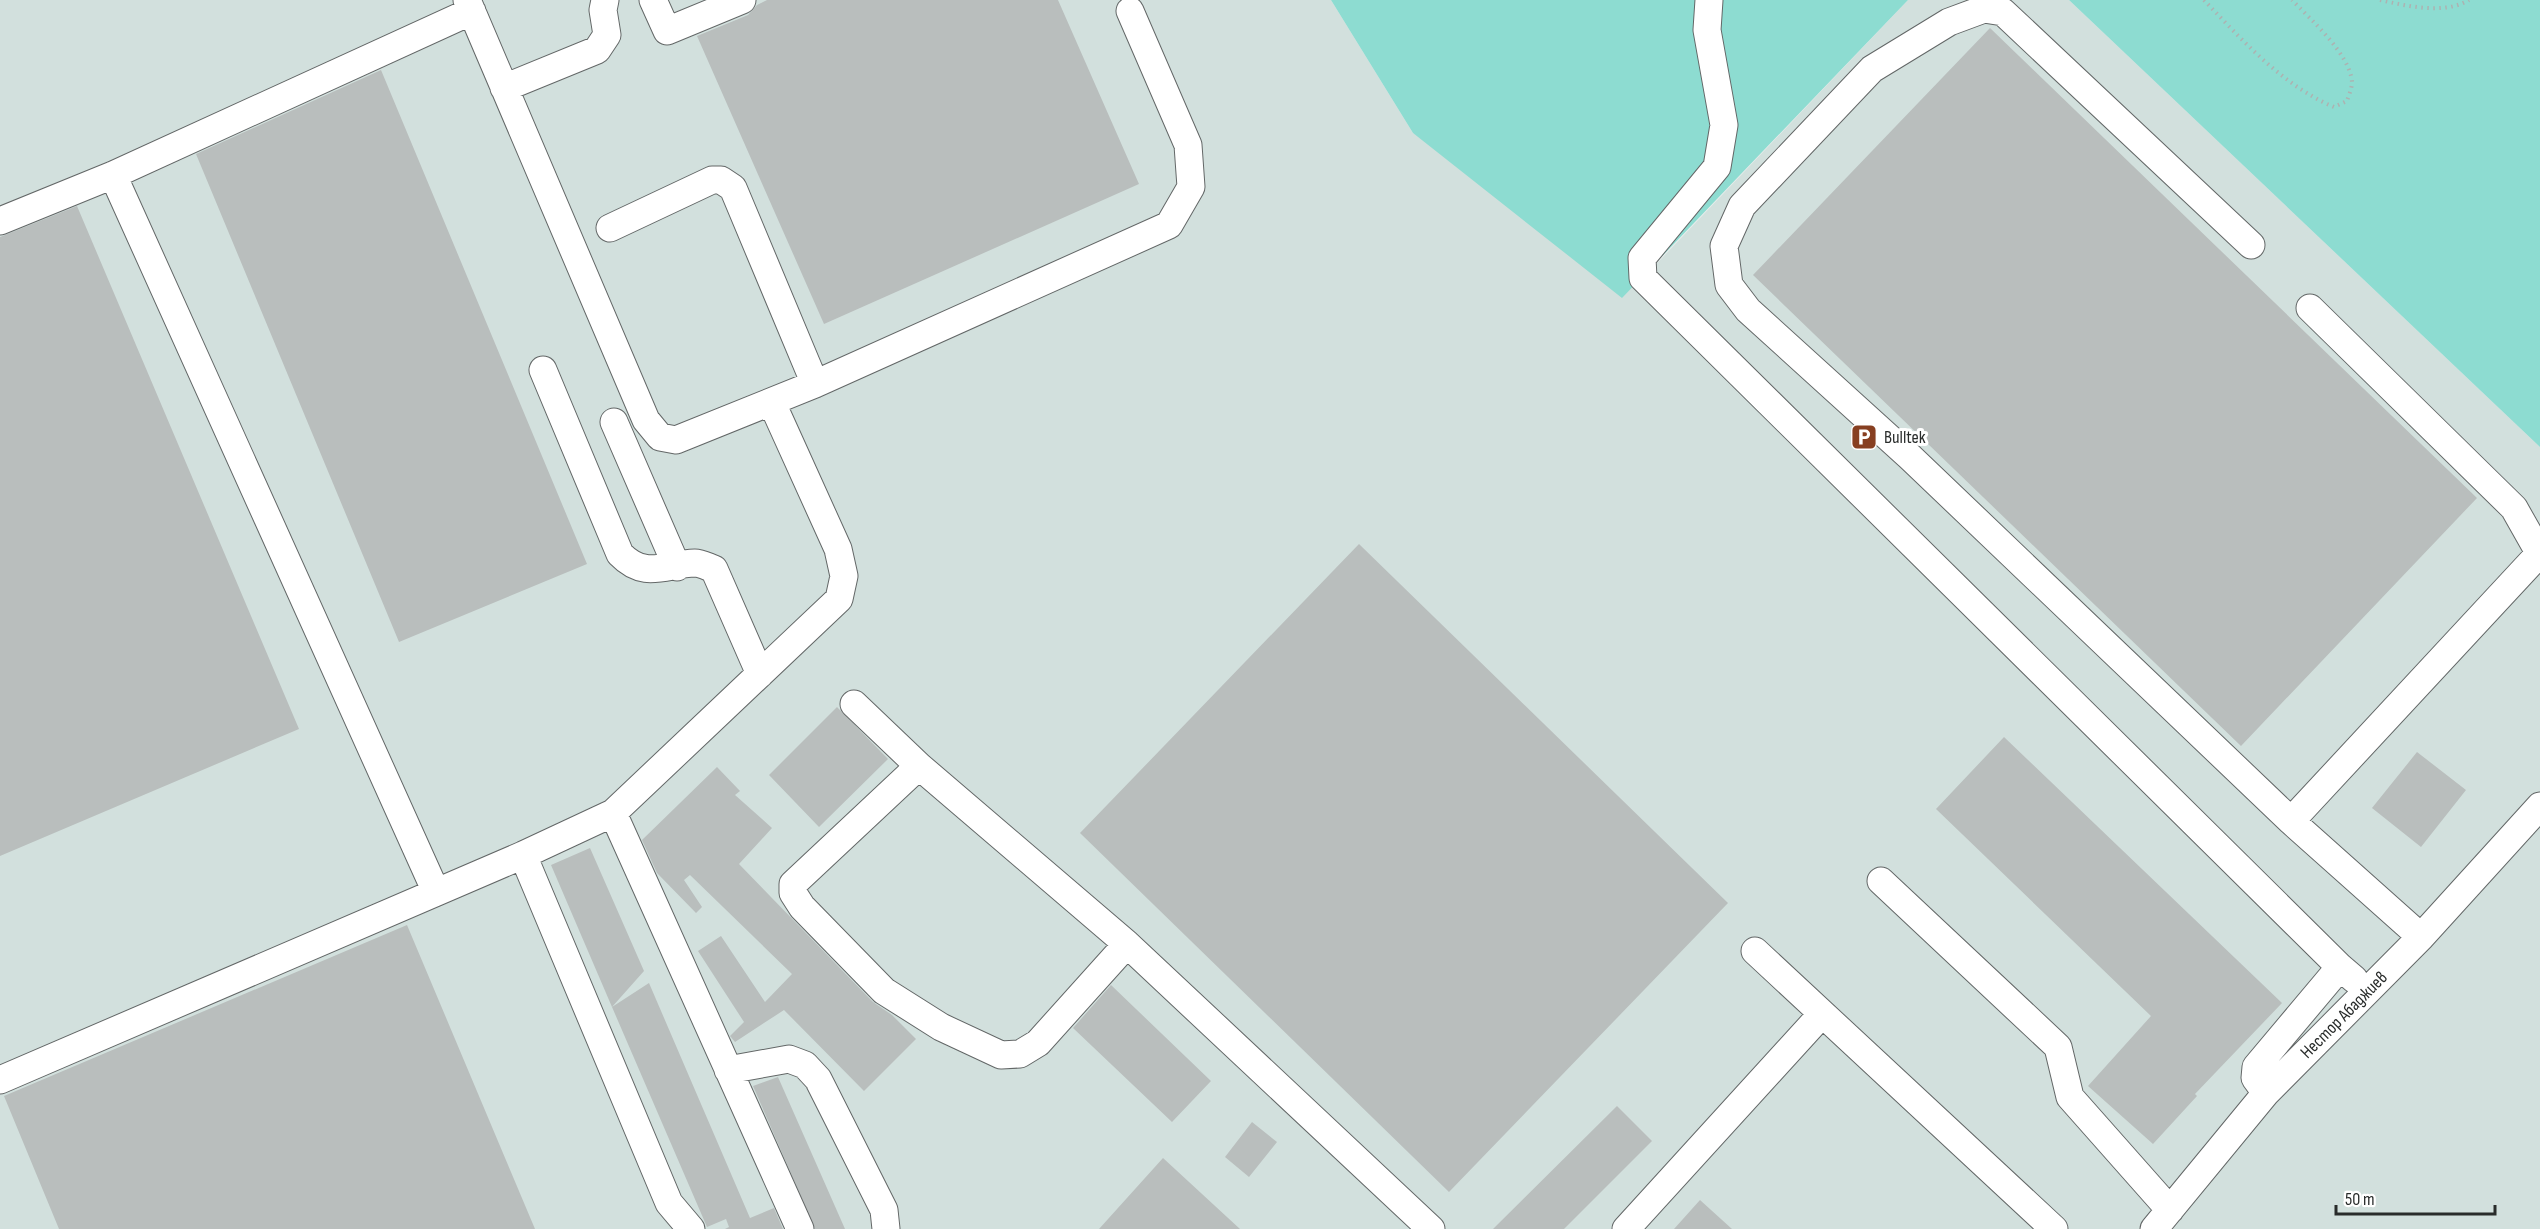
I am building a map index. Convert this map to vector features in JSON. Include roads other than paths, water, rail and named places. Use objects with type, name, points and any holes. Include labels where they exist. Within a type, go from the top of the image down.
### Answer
[{"type":"street","points":[[504,88],[597,50],[607,35],[603,10],[605,0]]},
{"type":"street","points":[[653,0],[667,32],[742,0]]},
{"type":"street","points":[[1709,0],[1707,30],[1724,125],[1717,167],[1642,258],[1643,278],[2340,967],[2368,992]]},
{"type":"street","points":[[0,220],[113,176],[469,6],[646,420],[660,437],[676,440],[772,403],[1169,225],[1191,187],[1188,145],[1130,11]]},
{"type":"street","points":[[2251,245],[2003,12],[1984,9],[1949,22],[1872,69],[1742,206],[1724,246],[1729,285],[1748,310],[1910,457],[2291,821],[2421,937]]},
{"type":"street","points":[[113,176],[436,892]]},
{"type":"street","points":[[610,228],[712,180],[721,180],[733,188],[815,384]]},
{"type":"street","points":[[2291,821],[2540,554],[2514,508],[2310,308]]},
{"type":"street","points":[[543,370],[620,554],[631,565],[643,569],[697,563],[714,569],[760,674]]},
{"type":"street","points":[[0,1080],[523,855],[613,813],[839,599],[844,576],[838,549],[772,403]]},
{"type":"street","points":[[614,422],[677,567]]},
{"type":"street","points":[[854,704],[919,766],[1127,944],[1431,1229]]},
{"type":"street","points":[[919,766],[793,884],[793,893],[801,907],[884,991],[941,1027],[1001,1055],[1020,1054],[1038,1043],[1127,944]]},
{"type":"street","name":"Нестор Абаджиев","points":[[2162,1219],[2266,1093],[2421,937],[2540,806]]},
{"type":"street","points":[[613,813],[800,1229]]},
{"type":"street","points":[[523,855],[669,1203],[691,1229]]},
{"type":"street","points":[[1881,881],[2058,1047],[2070,1097],[2162,1219]]},
{"type":"street","points":[[1755,951],[2054,1229]]},
{"type":"street","points":[[2266,1093],[2255,1078],[2256,1067],[2340,967]]},
{"type":"street","points":[[1626,1229],[1822,1014]]},
{"type":"street","points":[[728,1070],[789,1059],[805,1065],[818,1079],[884,1210],[886,1229]]},
{"type":"place","name":"Bulltek","points":[[1864,437]]}]
